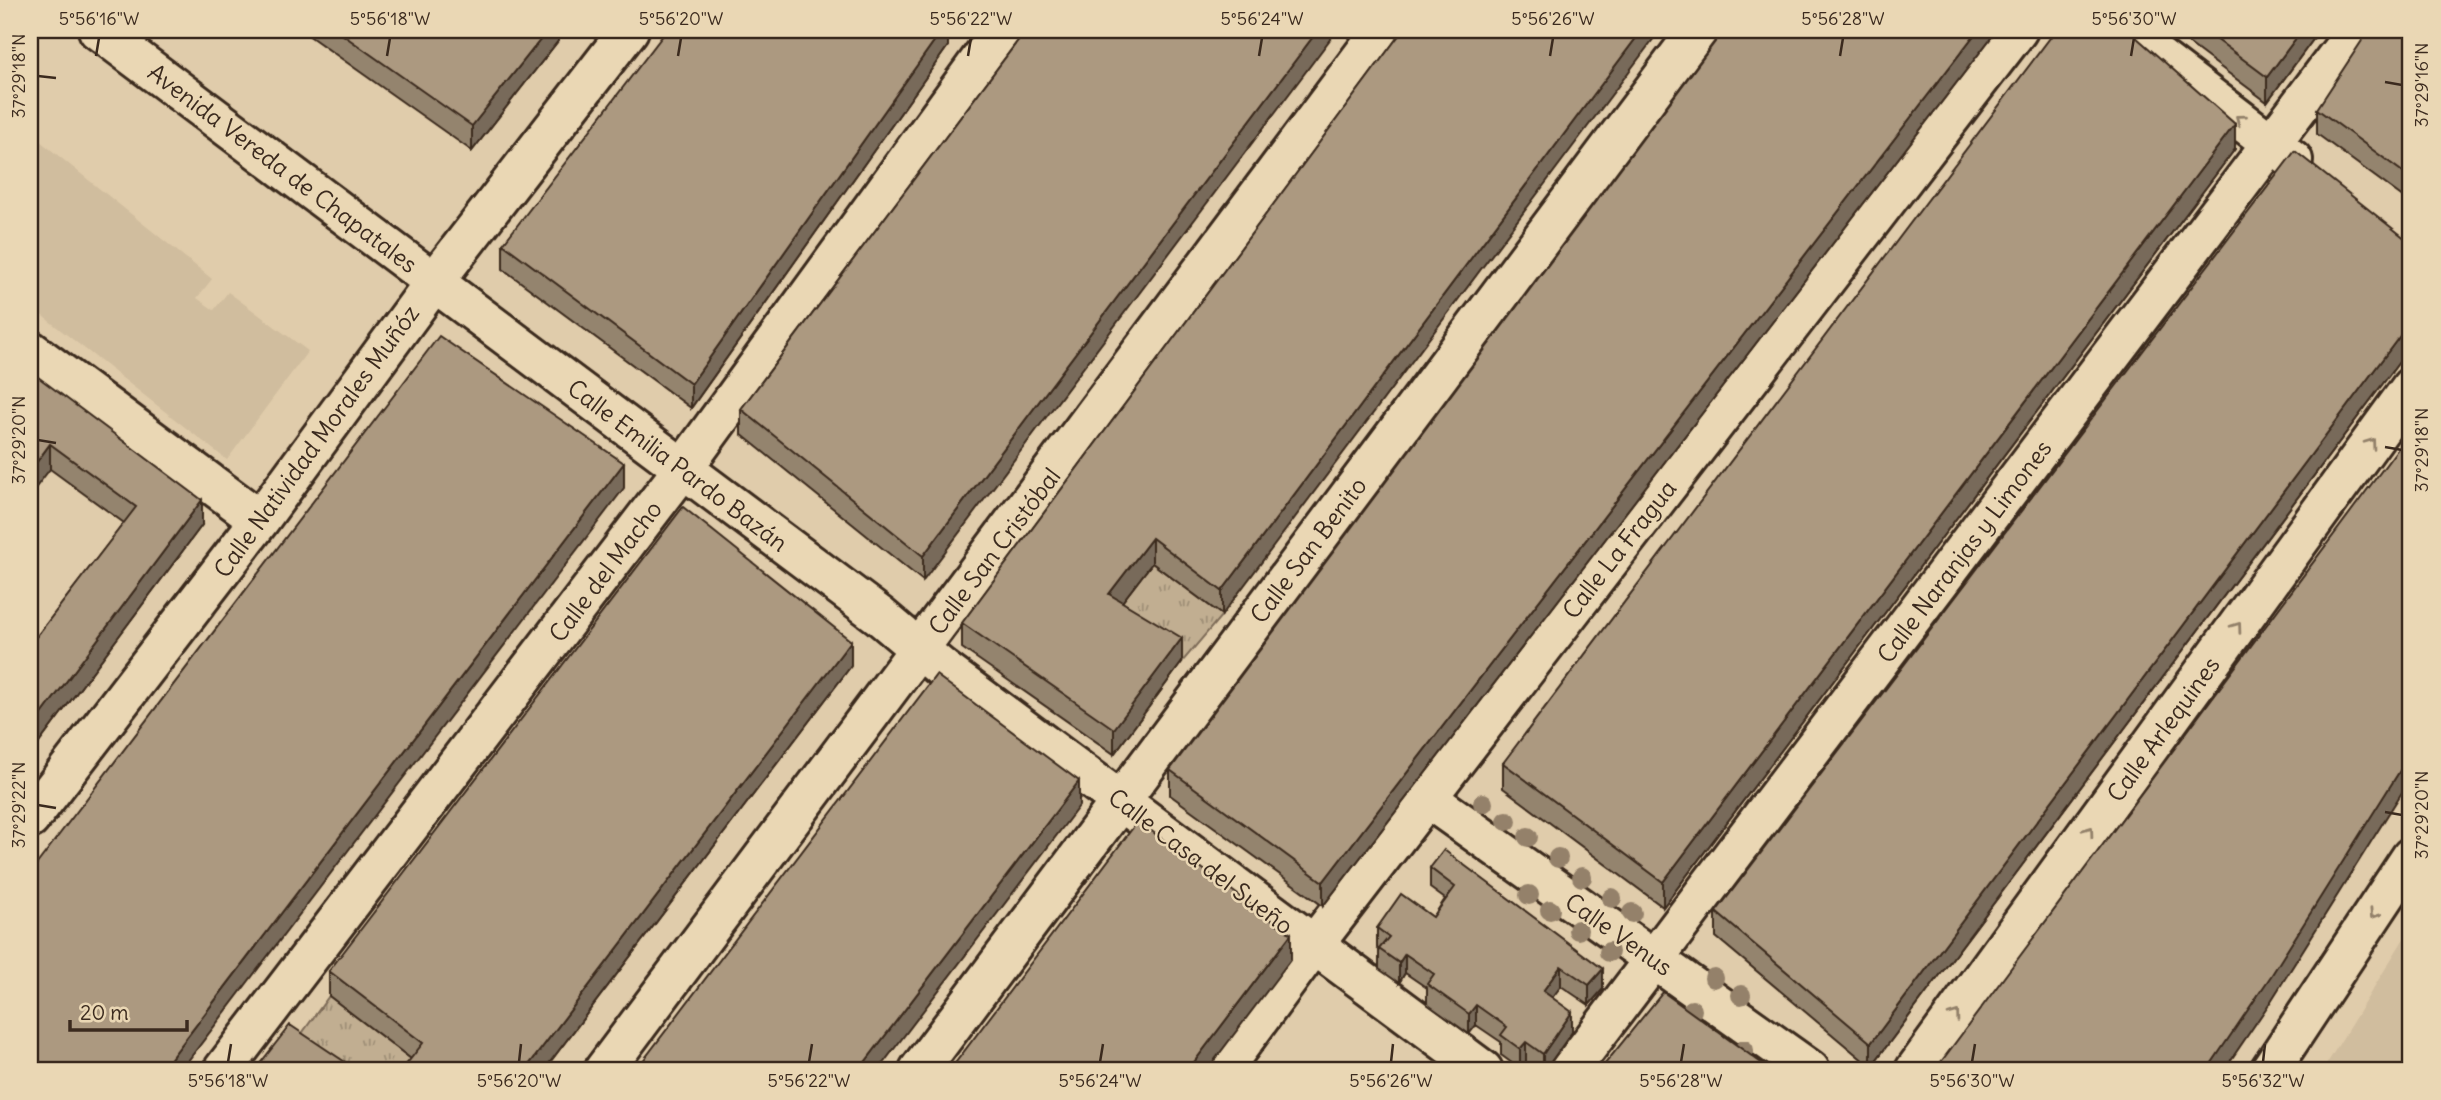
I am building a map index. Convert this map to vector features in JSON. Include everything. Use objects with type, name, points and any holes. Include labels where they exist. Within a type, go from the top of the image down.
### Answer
[{"type":"street","name":"Avenida Vereda de Chapatales","points":[[98,30],[435,281]]},
{"type":"street","name":"Calle del Macho","points":[[223,1070],[682,470],[1002,30]]},
{"type":"street","name":"Calle San Cristóbal","points":[[604,1070],[1382,30]]},
{"type":"street","name":"Calle San Benito","points":[[919,1070],[1698,30]]},
{"type":"street","name":"Calle La Fragua","points":[[1222,1070],[1313,946],[2018,30]]},
{"type":"street","points":[[2123,30],[2326,185]]},
{"type":"street","name":"Calle Naranjas y Limones","points":[[1570,1070],[2357,30]]},
{"type":"street","name":"Calle Natividad Morales Muñóz","points":[[30,819],[260,520],[615,35]]},
{"type":"street","name":"Calle Emilia Pardo Bazán","points":[[435,281],[682,470],[880,616],[919,652]]},
{"type":"street","points":[[30,350],[260,520]]},
{"type":"street","name":"Calle Arlequines","points":[[1915,1070],[2411,387]]},
{"type":"street","name":"Calle Casa del Sueño","points":[[919,652],[1483,1070]]},
{"type":"street","name":"Calle Venus","points":[[1427,798],[1810,1070]]},
{"type":"street","points":[[2270,1070],[2411,857]]},
{"type":"shaded area","points":[[30,133],[212,279],[197,298],[214,310],[228,292],[308,351],[227,460],[30,306]]},
{"type":"shaded area","points":[[2411,927],[2411,1070],[2323,1070]]},
{"type":"green space","points":[[1152,563],[1222,615],[1182,662],[1109,619]]},
{"type":"green space","points":[[329,996],[423,1068],[320,1070],[290,1050]]},
{"type":"building","points":[[336,30],[548,30],[472,126]]},
{"type":"building","points":[[667,30],[942,30],[691,384],[503,244]]},
{"type":"building","points":[[1026,30],[1318,30],[923,556],[741,409]]},
{"type":"building","points":[[1403,30],[1642,30],[1222,591],[1152,538],[1109,594],[1182,638],[1114,729],[962,623]]},
{"type":"building","points":[[1724,30],[1978,30],[1323,882],[1170,770]]},
{"type":"building","points":[[2056,30],[2128,30],[2235,124],[1663,882],[1503,763]]},
{"type":"building","points":[[2204,30],[2302,30],[2267,77]]},
{"type":"building","points":[[2369,30],[2411,30],[2411,178],[2317,109]]},
{"type":"building","points":[[2295,151],[2411,243],[2411,321],[1871,1043],[1716,912]]},
{"type":"building","points":[[439,336],[624,463],[162,1070],[30,1070],[30,873]]},
{"type":"building","points":[[30,371],[202,500],[30,730],[30,645],[136,507],[50,444],[30,471]]},
{"type":"building","points":[[2411,431],[2411,753],[2271,976],[2207,1070],[1935,1070]]},
{"type":"building","points":[[683,507],[851,641],[525,1070],[402,1070],[423,1043],[329,971]]},
{"type":"building","points":[[936,675],[1079,781],[859,1070],[636,1070]]},
{"type":"building","points":[[1138,821],[1291,934],[1188,1070],[950,1070]]},
{"type":"building","points":[[1444,850],[1603,969],[1589,985],[1561,966],[1543,991],[1572,1012],[1543,1054],[1526,1042],[1520,1049],[1501,1035],[1507,1027],[1476,1005],[1469,1014],[1427,984],[1434,974],[1405,954],[1399,963],[1379,949],[1389,937],[1377,928],[1401,894],[1433,917],[1455,887],[1430,868]]},
{"type":"building","points":[[1663,992],[1771,1070],[1600,1070]]},
{"type":"building","points":[[290,1025],[357,1070],[255,1070]]}]
